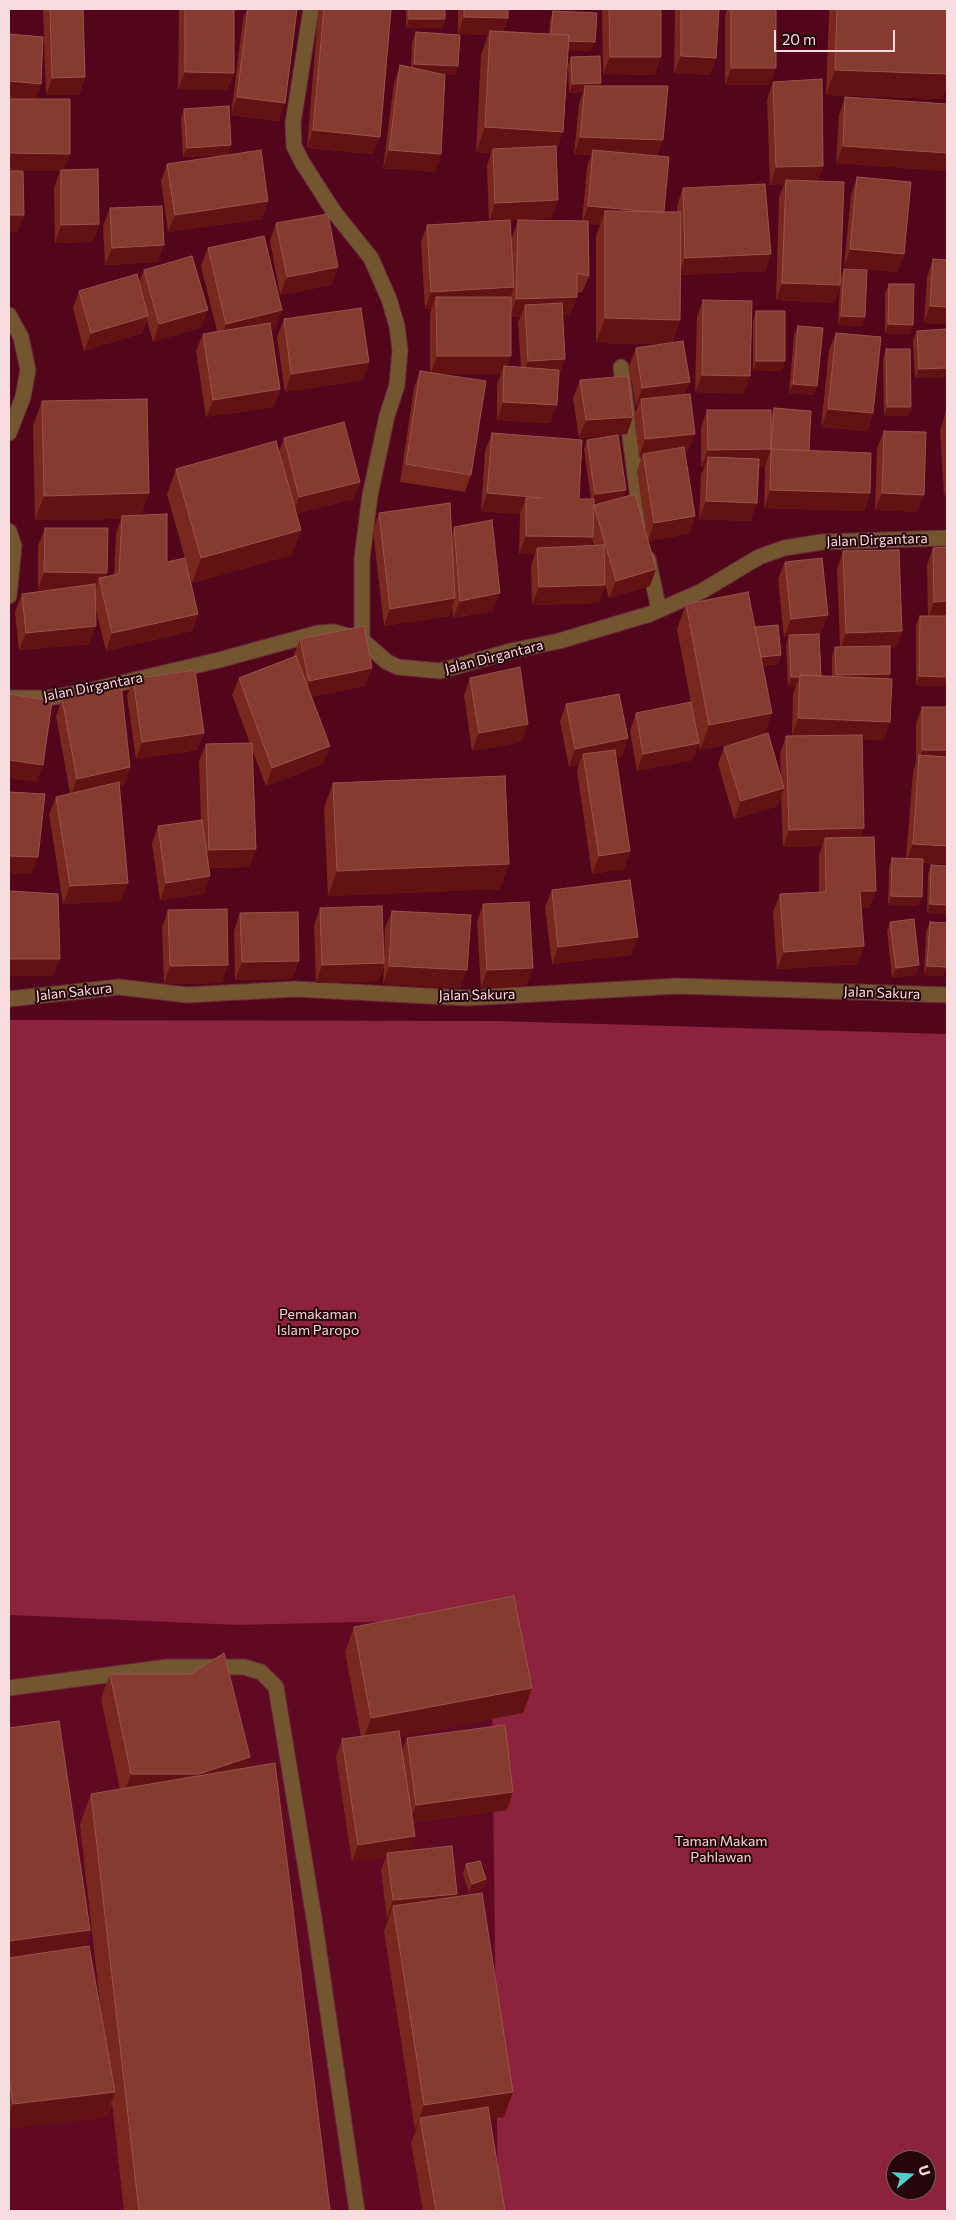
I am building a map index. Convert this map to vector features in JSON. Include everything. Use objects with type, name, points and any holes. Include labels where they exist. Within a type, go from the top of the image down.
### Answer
[{"type":"street","points":[[311,9],[293,123],[294,146],[334,212],[371,258],[389,299],[400,350],[397,385],[387,416],[370,495],[362,558],[362,640]]},
{"type":"street","points":[[9,315],[21,337],[28,370],[22,397],[9,433]]},
{"type":"street","points":[[621,367],[639,512],[659,610]]},
{"type":"street","points":[[9,531],[14,546],[9,596]]},
{"type":"street","name":"Jalan Dirgantara","points":[[9,698],[47,698],[79,692],[220,660],[318,633],[334,632],[362,640],[387,662],[398,667],[440,671],[511,651],[559,641],[659,610],[702,591],[759,557],[784,548],[822,542],[947,538]]},
{"type":"street","name":"Jalan Sakura","points":[[9,999],[120,987],[187,995],[295,988],[467,998],[677,986],[947,995]]},
{"type":"street","points":[[9,1688],[166,1667],[244,1667],[261,1672],[276,1687],[316,1928],[357,2211]]},
{"type":"shaded area","points":[[9,1615],[237,1625],[492,1619],[498,2211],[9,2211]]},
{"type":"green space","name":"Pemakaman Islam Paropo","points":[[9,1020],[498,1021],[947,1034],[947,2211],[498,2211],[491,1619],[237,1625],[9,1615]]},
{"type":"building","points":[[50,9],[83,9],[85,77],[52,78]]},
{"type":"building","points":[[185,9],[234,9],[234,73],[185,72]]},
{"type":"building","points":[[248,9],[297,9],[285,103],[237,97]]},
{"type":"building","points":[[324,9],[391,9],[380,137],[313,130]]},
{"type":"building","points":[[409,9],[445,9],[445,19],[409,19]]},
{"type":"building","points":[[464,9],[508,9],[508,18],[464,17]]},
{"type":"building","points":[[609,9],[661,9],[661,57],[610,57]]},
{"type":"building","points":[[681,9],[719,9],[716,58],[681,56]]},
{"type":"building","points":[[731,9],[776,9],[776,68],[731,68]]},
{"type":"building","points":[[837,9],[947,9],[947,74],[835,70]]},
{"type":"building","points":[[553,11],[597,13],[595,42],[568,41],[569,35],[551,34]]},
{"type":"building","points":[[490,31],[569,35],[563,132],[485,127]]},
{"type":"building","points":[[416,32],[460,35],[458,66],[414,64]]},
{"type":"building","points":[[9,34],[43,37],[41,84],[9,81]]},
{"type":"building","points":[[600,56],[601,83],[572,84],[571,57]]},
{"type":"building","points":[[400,65],[445,75],[441,154],[389,150]]},
{"type":"building","points":[[822,79],[823,166],[776,167],[773,82]]},
{"type":"building","points":[[585,86],[668,86],[663,140],[580,137]]},
{"type":"building","points":[[845,97],[947,104],[947,153],[843,146]]},
{"type":"building","points":[[9,99],[70,99],[70,154],[9,153]]},
{"type":"building","points":[[229,106],[231,145],[187,148],[184,109]]},
{"type":"building","points":[[556,146],[558,200],[495,203],[493,149]]},
{"type":"building","points":[[261,150],[268,201],[175,215],[167,164]]},
{"type":"building","points":[[593,150],[669,157],[664,212],[588,206]]},
{"type":"building","points":[[98,169],[99,224],[61,225],[61,170]]},
{"type":"building","points":[[9,171],[23,171],[24,215],[9,215]]},
{"type":"building","points":[[857,177],[911,182],[904,254],[850,249]]},
{"type":"building","points":[[786,180],[844,182],[840,285],[782,283]]},
{"type":"building","points":[[765,184],[771,254],[685,258],[683,188]]},
{"type":"building","points":[[162,206],[164,245],[112,248],[110,208]]},
{"type":"building","points":[[605,211],[681,212],[680,320],[605,318]]},
{"type":"building","points":[[328,214],[338,267],[287,277],[276,223]]},
{"type":"building","points":[[510,220],[514,287],[431,292],[427,225]]},
{"type":"building","points":[[518,220],[588,221],[589,276],[577,273],[577,297],[516,299]]},
{"type":"building","points":[[264,236],[282,310],[226,324],[208,248]]},
{"type":"building","points":[[192,256],[208,310],[159,324],[144,270]]},
{"type":"building","points":[[933,259],[947,260],[947,307],[930,306]]},
{"type":"building","points":[[844,269],[867,270],[865,317],[841,316]]},
{"type":"building","points":[[137,274],[148,316],[91,333],[79,291]]},
{"type":"building","points":[[889,284],[914,284],[913,325],[888,324]]},
{"type":"building","points":[[436,297],[511,297],[511,356],[437,356]]},
{"type":"building","points":[[703,300],[752,301],[750,376],[702,375]]},
{"type":"building","points":[[562,303],[565,359],[528,361],[525,305]]},
{"type":"building","points":[[361,308],[369,362],[291,374],[284,319]]},
{"type":"building","points":[[756,311],[785,311],[785,361],[756,361]]},
{"type":"building","points":[[270,323],[280,389],[213,400],[203,334]]},
{"type":"building","points":[[798,326],[823,328],[817,386],[793,384]]},
{"type":"building","points":[[947,329],[947,368],[919,369],[917,331]]},
{"type":"building","points":[[836,333],[881,337],[873,413],[828,409]]},
{"type":"building","points":[[683,341],[690,382],[642,388],[636,348]]},
{"type":"building","points":[[886,349],[910,349],[911,407],[887,407]]},
{"type":"building","points":[[504,366],[559,370],[557,405],[503,402]]},
{"type":"building","points":[[420,371],[486,381],[471,475],[406,464]]},
{"type":"building","points":[[628,376],[633,417],[586,420],[580,380]]},
{"type":"building","points":[[690,394],[695,434],[645,439],[641,399]]},
{"type":"building","points":[[147,399],[149,493],[44,496],[42,401]]},
{"type":"building","points":[[774,408],[811,411],[809,451],[771,449]]},
{"type":"building","points":[[707,410],[771,410],[771,449],[708,450]]},
{"type":"building","points":[[344,422],[360,482],[299,497],[284,438]]},
{"type":"building","points":[[884,431],[926,432],[924,495],[882,493]]},
{"type":"building","points":[[492,433],[582,440],[579,499],[594,499],[593,537],[526,536],[526,498],[543,498],[487,493]]},
{"type":"building","points":[[618,435],[626,490],[595,494],[587,440]]},
{"type":"building","points":[[276,441],[301,530],[201,558],[176,469]]},
{"type":"building","points":[[684,447],[695,516],[654,523],[643,454]]},
{"type":"building","points":[[771,449],[871,453],[870,493],[770,490]]},
{"type":"building","points":[[708,457],[759,459],[757,503],[706,501]]},
{"type":"building","points":[[635,494],[656,569],[616,581],[594,505]]},
{"type":"building","points":[[450,503],[455,598],[390,609],[379,513]]},
{"type":"building","points":[[167,514],[167,562],[185,558],[198,614],[112,633],[99,578],[119,574],[122,516]]},
{"type":"building","points":[[492,520],[500,593],[460,601],[454,527]]},
{"type":"building","points":[[45,528],[108,528],[107,573],[44,572]]},
{"type":"building","points":[[604,545],[605,585],[539,587],[537,548]]},
{"type":"building","points":[[947,547],[947,601],[934,602],[933,548]]},
{"type":"building","points":[[899,550],[902,631],[846,633],[843,551]]},
{"type":"building","points":[[822,558],[828,615],[791,619],[785,562]]},
{"type":"building","points":[[95,584],[96,626],[26,633],[22,594]]},
{"type":"building","points":[[748,592],[772,713],[709,725],[686,604]]},
{"type":"building","points":[[920,616],[947,616],[947,677],[919,676]]},
{"type":"building","points":[[778,625],[781,655],[761,657],[755,627]]},
{"type":"building","points":[[364,626],[372,668],[309,681],[300,639]]},
{"type":"building","points":[[819,634],[821,676],[800,675],[800,677],[791,677],[789,635]]},
{"type":"building","points":[[890,646],[890,674],[836,675],[835,647]]},
{"type":"building","points":[[296,656],[330,746],[272,768],[239,678]]},
{"type":"building","points":[[520,667],[528,724],[479,733],[470,678]]},
{"type":"building","points":[[195,670],[204,733],[142,742],[133,679]]},
{"type":"building","points":[[800,675],[892,679],[890,722],[798,718]]},
{"type":"building","points":[[121,684],[130,767],[77,779],[62,699]]},
{"type":"building","points":[[9,694],[52,701],[43,765],[9,760]]},
{"type":"building","points":[[619,694],[628,738],[575,749],[566,704]]},
{"type":"building","points":[[691,702],[699,743],[643,754],[636,713]]},
{"type":"building","points":[[922,707],[947,707],[947,750],[922,750]]},
{"type":"building","points":[[768,733],[784,788],[741,801],[724,747]]},
{"type":"building","points":[[862,735],[864,828],[789,830],[786,736]]},
{"type":"building","points":[[252,743],[256,849],[209,850],[206,744]]},
{"type":"building","points":[[615,750],[630,851],[599,856],[583,754]]},
{"type":"building","points":[[919,755],[947,757],[947,846],[913,844]]},
{"type":"building","points":[[505,776],[509,864],[337,871],[333,783]]},
{"type":"building","points":[[119,782],[128,883],[70,886],[56,797]]},
{"type":"building","points":[[9,792],[45,794],[38,857],[9,856]]},
{"type":"building","points":[[202,820],[210,876],[166,883],[158,826]]},
{"type":"building","points":[[874,837],[876,891],[860,891],[864,946],[784,952],[780,894],[826,892],[825,838]]},
{"type":"building","points":[[892,858],[923,859],[922,897],[891,896]]},
{"type":"building","points":[[931,865],[947,866],[947,905],[930,904]]},
{"type":"building","points":[[630,880],[638,937],[558,947],[552,890]]},
{"type":"building","points":[[9,891],[58,894],[60,959],[9,959]]},
{"type":"building","points":[[529,902],[533,968],[487,970],[483,904]]},
{"type":"building","points":[[382,906],[384,963],[322,965],[320,908]]},
{"type":"building","points":[[227,909],[228,965],[170,966],[168,910]]},
{"type":"building","points":[[392,911],[471,915],[467,970],[389,966]]},
{"type":"building","points":[[298,912],[299,961],[242,962],[240,913]]},
{"type":"building","points":[[914,919],[919,965],[896,968],[890,922]]},
{"type":"building","points":[[930,922],[947,923],[946,967],[927,966]]},
{"type":"building","points":[[514,1596],[532,1688],[371,1718],[354,1627]]},
{"type":"building","points":[[224,1653],[250,1757],[199,1774],[131,1774],[110,1674],[191,1674]]},
{"type":"building","points":[[59,1721],[90,1930],[9,1941],[9,1728]]},
{"type":"building","points":[[505,1725],[513,1792],[416,1805],[407,1738]]},
{"type":"building","points":[[399,1731],[415,1836],[358,1845],[342,1739]]},
{"type":"building","points":[[275,1763],[330,2211],[139,2211],[91,1794]]},
{"type":"building","points":[[452,1846],[457,1894],[393,1900],[387,1853]]},
{"type":"building","points":[[480,1861],[486,1879],[472,1884],[466,1864]]},
{"type":"building","points":[[482,1893],[513,2092],[424,2105],[393,1906]]},
{"type":"building","points":[[89,1946],[115,2092],[13,2104],[9,2077],[9,1958]]},
{"type":"building","points":[[488,2107],[505,2211],[436,2211],[420,2118]]},
{"type":"park label","name":"Taman Makam Pahlawan","points":[[721,1849]]}]
